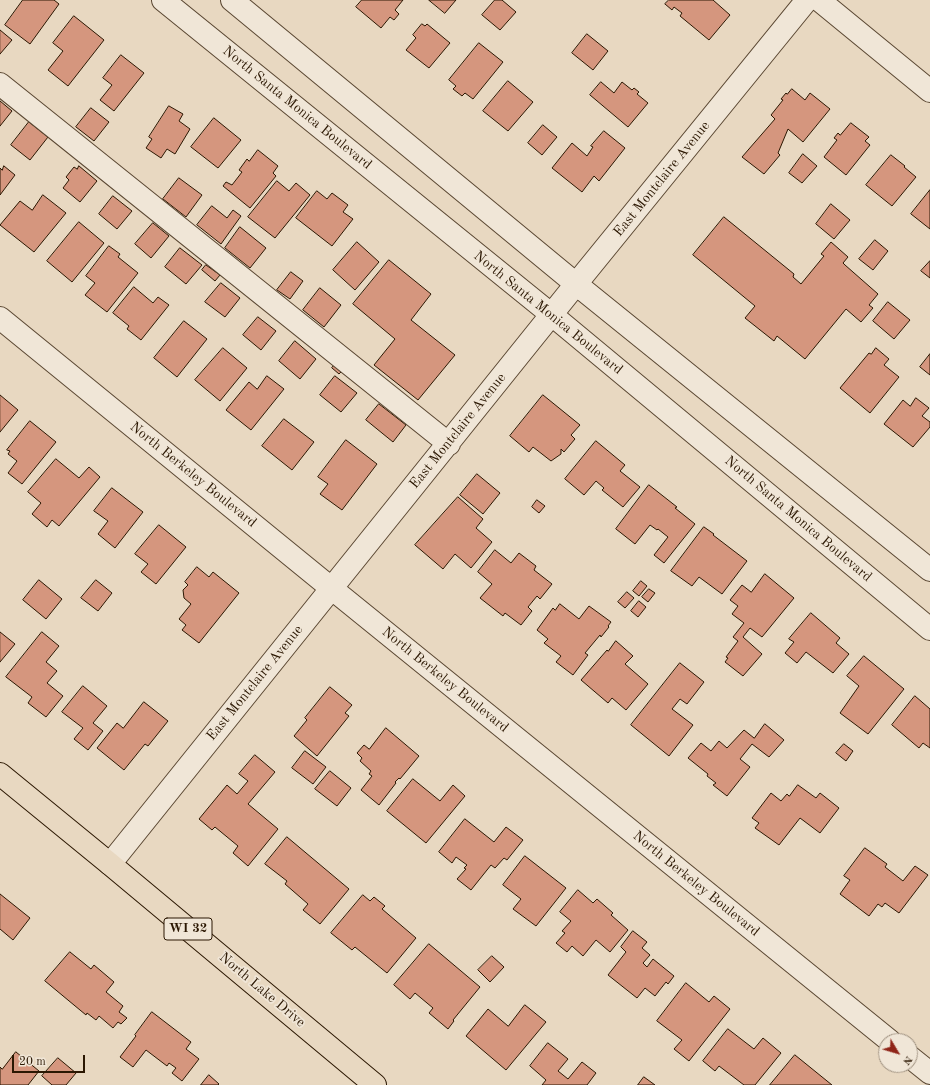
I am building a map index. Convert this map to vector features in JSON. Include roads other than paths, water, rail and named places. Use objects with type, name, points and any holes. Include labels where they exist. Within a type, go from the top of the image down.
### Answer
[{"type":"main road","name":"North Lake Drive","points":[[0,774],[375,1085]]},
{"type":"street","name":"North Santa Monica Boulevard","points":[[163,0],[552,315],[930,629]]},
{"type":"street","points":[[232,0],[576,284],[930,570]]},
{"type":"street","name":"East Montclaire Avenue","points":[[110,864],[331,588],[449,444],[576,284],[807,0]]},
{"type":"street","points":[[819,0],[930,91]]},
{"type":"street","points":[[0,84],[449,444]]},
{"type":"street","name":"North Berkeley Boulevard","points":[[0,318],[880,1033]]},
{"type":"street","points":[[918,1064],[930,1074]]}]
